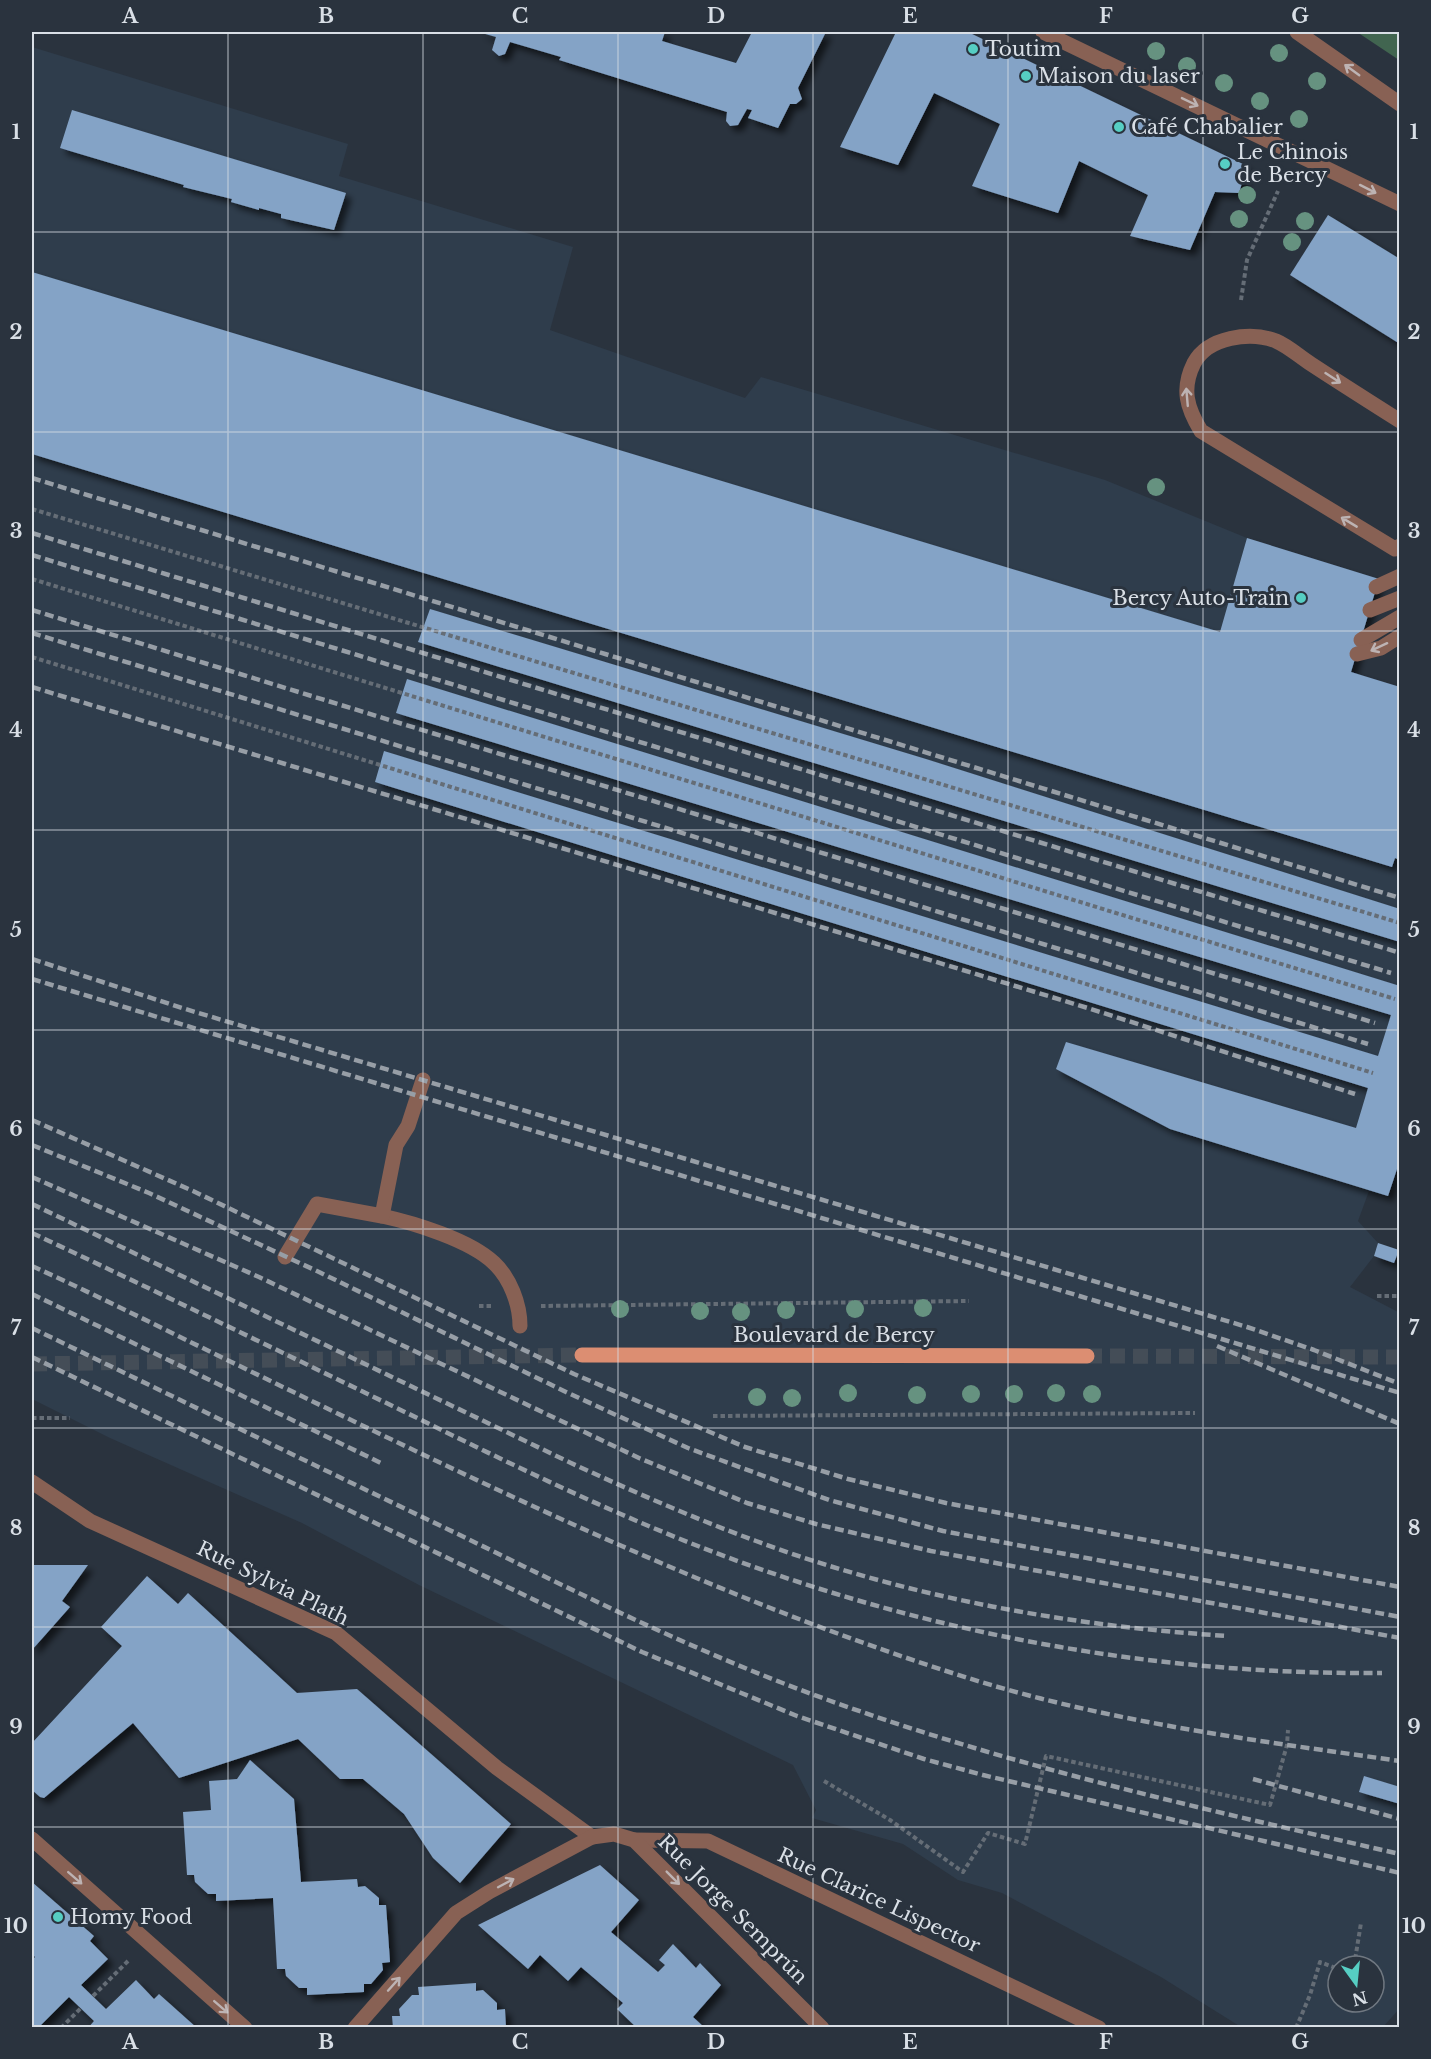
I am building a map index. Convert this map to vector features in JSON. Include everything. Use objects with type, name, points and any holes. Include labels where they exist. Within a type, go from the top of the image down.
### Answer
[{"type":"main road","name":"Boulevard de Bercy","points":[[582,1355],[1087,1356]]},
{"type":"street","points":[[1043,32],[1400,204]]},
{"type":"street","points":[[1297,32],[1400,104]]},
{"type":"street","points":[[1400,421],[1275,341],[1241,337],[1228,339],[1204,351],[1188,376],[1185,395],[1189,412],[1201,431],[1395,549],[1400,546]]},
{"type":"street","points":[[1376,587],[1400,576]]},
{"type":"street","points":[[1370,610],[1400,597]]},
{"type":"street","points":[[1400,617],[1359,647],[1381,648],[1400,636]]},
{"type":"street","points":[[382,1216],[396,1145],[408,1126],[423,1080]]},
{"type":"street","points":[[285,1257],[317,1204],[405,1221],[463,1245],[493,1262],[509,1283],[518,1306],[520,1326]]},
{"type":"street","name":"Rue Sylvia Plath","points":[[32,1482],[90,1521],[336,1633],[497,1768],[592,1837]]},
{"type":"street","name":"Rue Jorge Semprún","points":[[355,2028],[456,1913],[489,1892],[592,1837],[614,1834],[634,1840],[822,2028]]},
{"type":"street","points":[[32,1839],[245,2028]]},
{"type":"street","name":"Rue Clarice Lispector","points":[[634,1840],[708,1841],[1099,2028]]},
{"type":"path","points":[[1241,300],[1247,260],[1278,191]]},
{"type":"path","points":[[32,509],[1400,923]]},
{"type":"path","points":[[32,579],[1395,999]]},
{"type":"path","points":[[32,657],[1373,1073]]},
{"type":"path","points":[[1377,1296],[1400,1296]]},
{"type":"path","name":"Boulevard de Bercy","points":[[479,1306],[969,1301]]},
{"type":"path","points":[[712,1416],[1195,1413]]},
{"type":"path","points":[[32,1418],[70,1418]]},
{"type":"path","points":[[824,1781],[891,1820],[963,1872],[988,1833],[1024,1844],[1047,1756],[1270,1805],[1287,1745],[1288,1730]]},
{"type":"path","points":[[1356,1954],[1361,1923]]},
{"type":"path","points":[[93,1996],[129,1960]]},
{"type":"path","points":[[1296,2028],[1313,1989],[1320,1962],[1326,1964]]},
{"type":"path","points":[[61,2028],[81,2008]]},
{"type":"shaded area","points":[[32,47],[348,144],[339,176],[573,247],[550,330],[745,398],[761,377],[1105,480],[1247,538],[1379,579],[1351,672],[1399,687],[1400,1160],[1388,1196],[1369,1191],[1358,1221],[1378,1243],[1374,1256],[1350,1287],[1400,1313],[1400,2008],[1383,2027],[1241,2027],[1161,1977],[1002,1893],[958,1880],[903,1844],[812,1818],[816,1810],[793,1765],[419,1585],[302,1523],[110,1438],[32,1399]]},
{"type":"green space","points":[[1357,32],[1399,32],[1399,60]]},
{"type":"building","points":[[478,32],[665,32],[662,41],[736,63],[752,32],[826,32],[798,88],[802,99],[796,104],[790,104],[778,128],[748,118],[752,110],[747,109],[738,125],[730,126],[726,121],[727,112],[559,60],[561,57],[510,42],[505,54],[499,56],[492,50],[496,37]]},
{"type":"building","points":[[896,32],[968,32],[1247,166],[1239,193],[1215,192],[1190,250],[1130,236],[1148,195],[1079,161],[1058,213],[972,186],[1000,124],[934,93],[898,165],[840,147]]},
{"type":"building","points":[[72,110],[346,193],[334,230],[281,218],[281,214],[231,202],[232,199],[183,187],[184,185],[60,148]]},
{"type":"building","points":[[1328,215],[1400,259],[1400,344],[1290,275]]},
{"type":"building","points":[[32,272],[1220,632],[1247,538],[1379,579],[1351,672],[1400,687],[1400,860],[1395,858],[1392,867],[32,454]]},
{"type":"building","points":[[430,609],[926,759],[1400,909],[1400,942],[418,642]]},
{"type":"building","points":[[407,679],[1400,986],[1400,1160],[1388,1196],[1170,1129],[1056,1069],[1066,1042],[1356,1128],[1368,1088],[375,782],[384,751],[1378,1056],[1391,1015],[396,713]]},
{"type":"building","points":[[1378,1243],[1399,1250],[1394,1263],[1374,1256]]},
{"type":"building","points":[[32,1565],[88,1565],[62,1601],[70,1607],[32,1650]]},
{"type":"building","points":[[147,1576],[178,1604],[188,1593],[297,1693],[357,1689],[511,1824],[460,1883],[433,1858],[404,1814],[363,1779],[340,1779],[298,1739],[179,1778],[133,1723],[44,1798],[40,1797],[32,1790],[32,1743],[122,1646],[101,1627]]},
{"type":"building","points":[[250,1760],[294,1799],[301,1882],[357,1879],[358,1887],[365,1886],[379,1898],[379,1905],[386,1905],[390,1962],[382,1963],[383,1970],[371,1984],[364,1984],[364,1992],[307,1995],[307,1988],[299,1988],[286,1976],[285,1969],[277,1969],[273,1898],[216,1901],[216,1894],[208,1894],[195,1882],[194,1875],[187,1875],[183,1812],[211,1810],[209,1781],[237,1779]]},
{"type":"building","points":[[1364,1776],[1400,1787],[1400,1804],[1359,1792]]},
{"type":"building","points":[[600,1865],[639,1900],[611,1932],[658,1972],[665,1965],[659,1960],[673,1944],[696,1968],[700,1963],[721,1985],[693,2017],[705,2028],[637,2028],[617,2009],[623,2003],[581,1967],[568,1981],[540,1955],[528,1969],[478,1925]]},
{"type":"building","points":[[32,1882],[94,1936],[90,1941],[108,1959],[81,1985],[106,2009],[136,1980],[154,1999],[159,1994],[197,2028],[88,2028],[94,2021],[69,1997],[38,2028],[32,2028],[32,1960],[35,1957],[32,1954]]},
{"type":"building","points":[[476,1983],[476,1991],[483,1990],[497,2003],[497,2010],[505,2009],[506,2028],[393,2028],[392,2016],[400,2016],[399,2009],[412,1995],[419,1995],[418,1987]]},
{"type":"tunnel","points":[[32,1364],[582,1355]]},
{"type":"tunnel","points":[[1087,1356],[1400,1357]]},
{"type":"railway","points":[[32,478],[1400,898]]},
{"type":"railway","points":[[32,533],[1397,952]]},
{"type":"railway","points":[[32,555],[1391,973]]},
{"type":"railway","points":[[32,610],[1375,1023]]},
{"type":"railway","points":[[32,633],[1368,1044]]},
{"type":"railway","points":[[32,687],[1091,1009],[1355,1094]]},
{"type":"railway","points":[[32,959],[182,1008],[1247,1327],[1314,1350],[1400,1384]]},
{"type":"railway","points":[[32,979],[1400,1393]]},
{"type":"railway","points":[[32,1120],[193,1191],[574,1374],[745,1447],[848,1479],[946,1503],[1400,1587]]},
{"type":"railway","points":[[32,1145],[149,1193],[688,1448],[829,1500],[943,1531],[1400,1617]]},
{"type":"railway","points":[[32,1177],[259,1277],[639,1458],[747,1503],[816,1524],[931,1551],[1400,1638]]},
{"type":"railway","points":[[32,1204],[571,1463],[663,1504],[756,1541],[871,1578],[989,1606],[1108,1625],[1228,1636]]},
{"type":"railway","points":[[32,1233],[585,1498],[675,1537],[766,1571],[916,1616],[1069,1649],[1225,1668],[1382,1673]]},
{"type":"railway","points":[[32,1266],[519,1500],[701,1580],[886,1651],[981,1682],[1084,1709],[1189,1729],[1400,1761]]},
{"type":"railway","points":[[32,1294],[381,1463]]},
{"type":"railway","points":[[32,1328],[620,1613],[780,1682],[856,1710],[1009,1758],[1165,1799],[1400,1854]]},
{"type":"railway","points":[[1217,1346],[1400,1424]]},
{"type":"railway","points":[[32,1357],[642,1652],[797,1716],[924,1759],[983,1775],[1400,1873]]},
{"type":"railway","points":[[1253,1779],[1400,1819]]},
{"type":"place","name":"Toutim","points":[[973,49]]},
{"type":"place","name":"Maison du laser","points":[[1026,76]]},
{"type":"place","name":"Café Chabalier","points":[[1119,127]]},
{"type":"place","name":"Le Chinois de Bercy","points":[[1225,164]]},
{"type":"place","name":"Bercy Auto-Train","points":[[1301,598]]},
{"type":"place","name":"Homy Food","points":[[58,1917]]}]
